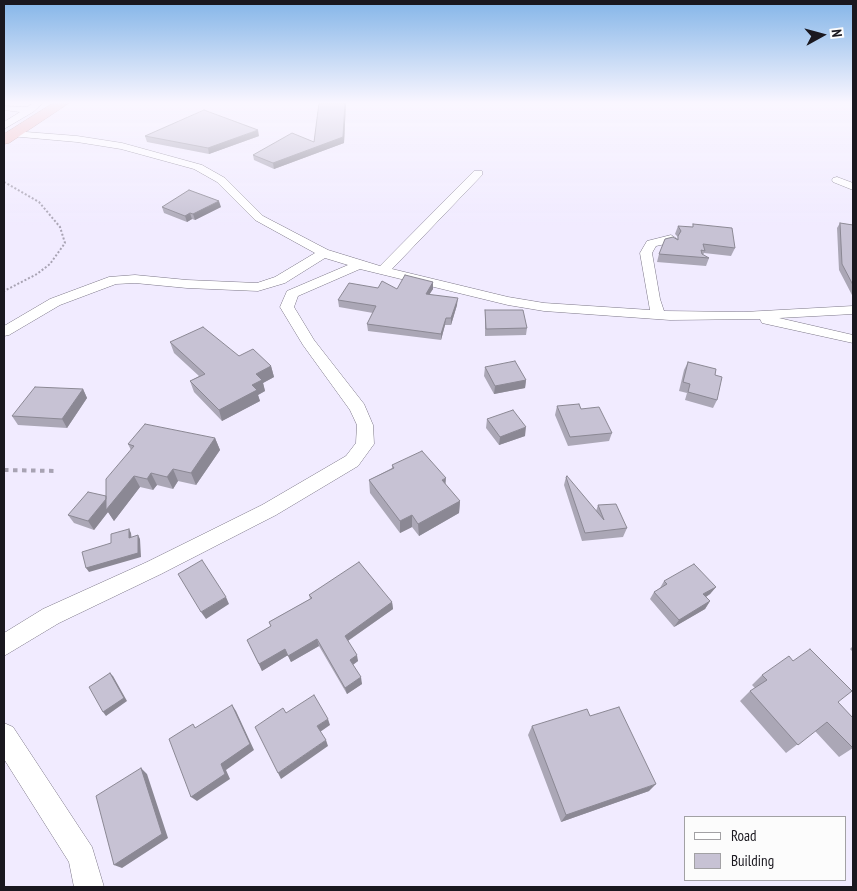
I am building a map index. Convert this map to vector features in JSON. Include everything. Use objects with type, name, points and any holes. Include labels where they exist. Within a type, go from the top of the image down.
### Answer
[{"type":"street","points":[[113,145],[198,167],[221,180],[259,218],[324,253],[359,265],[508,301],[544,307],[658,315],[744,316],[853,310]]},
{"type":"street","points":[[383,271],[478,173]]},
{"type":"street","points":[[837,180],[853,187]]},
{"type":"street","points":[[658,315],[653,299],[646,252],[651,244],[671,239]]},
{"type":"street","points":[[4,332],[56,302],[114,280],[135,279],[187,284],[258,287],[280,280],[324,253]]},
{"type":"street","points":[[4,646],[51,616],[154,568],[268,510],[352,461],[365,444],[365,425],[358,408],[308,342],[287,307],[292,294],[359,265]]},
{"type":"street","points":[[744,316],[853,339]]},
{"type":"street","points":[[4,736],[82,857],[89,887]]},
{"type":"path","points":[[4,182],[39,202],[60,227],[65,243],[50,264],[18,286],[4,291]]},
{"type":"path","points":[[4,470],[56,471]]},
{"type":"building","points":[[190,145],[217,145],[208,148]]},
{"type":"building","points":[[271,145],[323,145],[273,163],[253,155]]},
{"type":"building","points":[[189,190],[219,201],[185,216],[162,207]]},
{"type":"building","points":[[840,223],[853,225],[853,285],[842,264]]},
{"type":"building","points":[[693,224],[732,228],[735,248],[703,244],[705,251],[701,250],[702,254],[709,258],[659,254],[665,239],[673,237],[678,240],[681,231],[678,226],[693,227]]},
{"type":"building","points":[[405,275],[433,282],[426,294],[458,298],[451,318],[446,318],[441,334],[367,324],[376,306],[338,300],[349,283],[378,288],[382,281],[397,289]]},
{"type":"building","points":[[485,310],[523,310],[527,328],[486,329]]},
{"type":"building","points":[[203,327],[239,356],[253,349],[271,366],[256,374],[262,380],[252,385],[257,390],[219,410],[190,381],[205,374],[170,342]]},
{"type":"building","points":[[515,361],[526,380],[495,386],[485,367]]},
{"type":"building","points":[[688,362],[716,369],[715,375],[722,377],[717,400],[688,392],[690,384],[683,382]]},
{"type":"building","points":[[35,387],[83,389],[62,419],[12,416]]},
{"type":"building","points":[[579,404],[581,409],[599,407],[612,433],[570,437],[557,406]]},
{"type":"building","points":[[513,410],[526,427],[500,437],[487,419]]},
{"type":"building","points":[[145,424],[215,438],[191,473],[173,469],[167,477],[151,473],[147,479],[134,476],[106,510],[106,479],[134,446],[128,444]]},
{"type":"building","points":[[422,451],[446,478],[442,480],[460,501],[418,524],[412,515],[400,521],[369,480],[394,468],[392,465]]},
{"type":"building","points":[[567,476],[604,520],[598,505],[616,504],[627,528],[585,533]]},
{"type":"building","points":[[88,492],[106,496],[106,499],[88,521],[68,515]]},
{"type":"building","points":[[129,529],[129,538],[138,535],[138,553],[86,568],[82,552],[111,543],[111,534]]},
{"type":"building","points":[[202,560],[226,597],[201,612],[178,574]]},
{"type":"building","points":[[359,562],[392,602],[345,636],[357,655],[350,660],[361,677],[345,688],[317,639],[288,656],[285,649],[259,664],[247,640],[271,626],[269,622],[312,598],[309,595]]},
{"type":"building","points":[[694,564],[716,587],[703,594],[710,601],[679,620],[654,592],[667,584],[664,581]]},
{"type":"building","points":[[810,649],[852,691],[838,702],[853,718],[853,748],[827,722],[798,745],[750,691],[767,680],[762,675],[789,656],[793,661]]},
{"type":"building","points":[[110,673],[124,698],[103,712],[89,687]]},
{"type":"building","points":[[314,695],[328,719],[317,726],[326,740],[278,773],[255,727],[283,708],[286,713]]},
{"type":"building","points":[[232,705],[250,744],[221,764],[225,774],[191,797],[169,739],[193,724],[195,728]]},
{"type":"building","points":[[619,707],[656,784],[566,815],[532,726],[587,709],[590,716]]},
{"type":"building","points":[[141,768],[162,834],[114,865],[96,796]]}]
